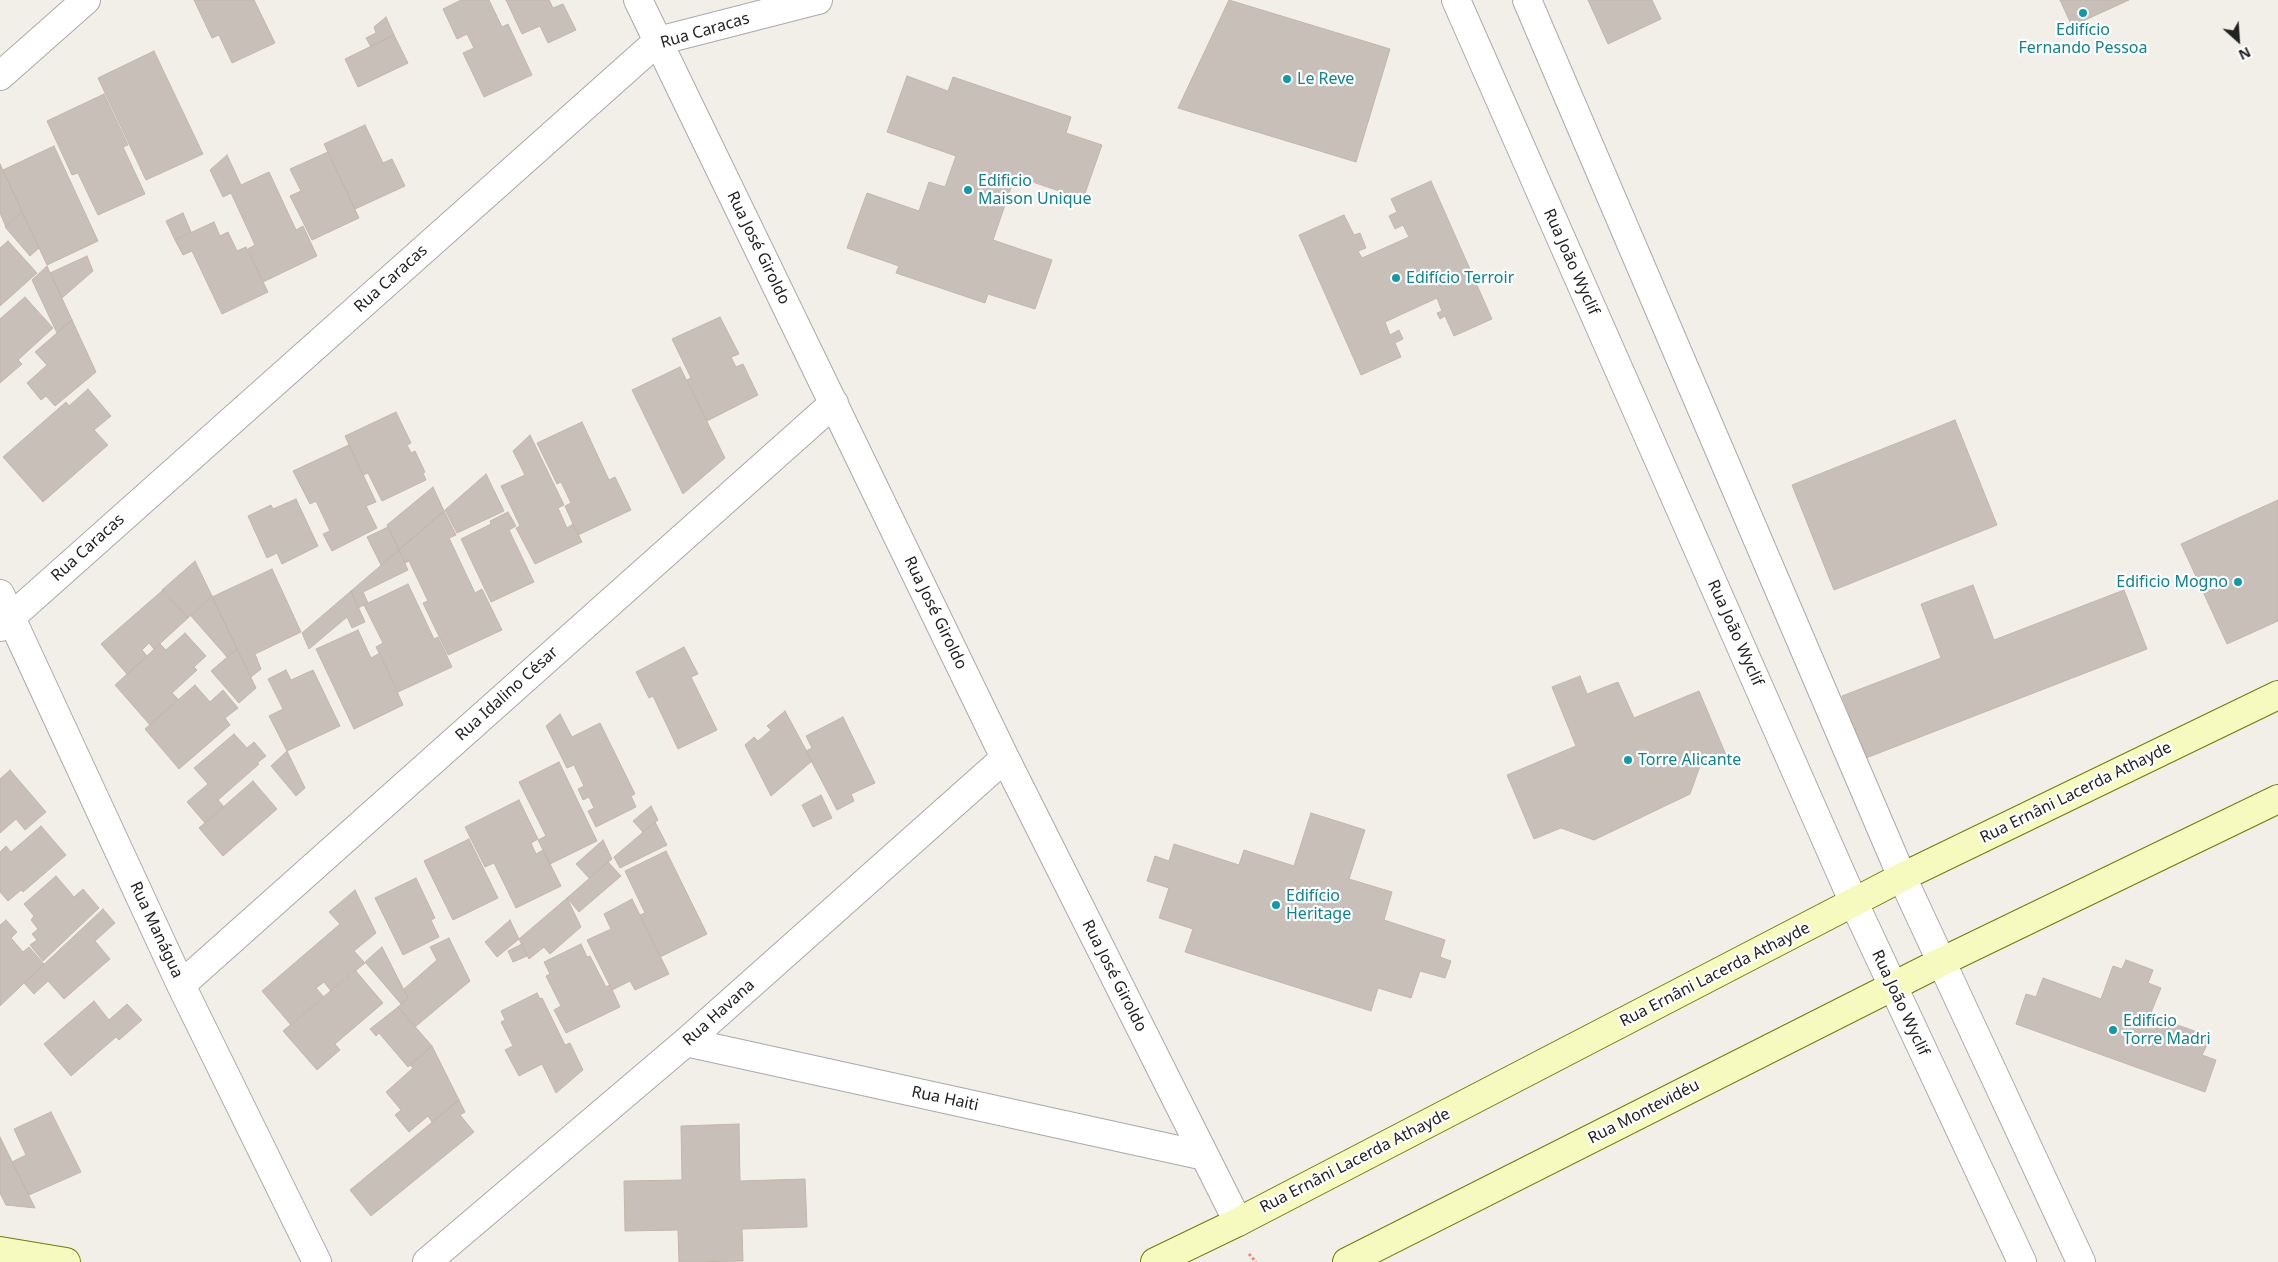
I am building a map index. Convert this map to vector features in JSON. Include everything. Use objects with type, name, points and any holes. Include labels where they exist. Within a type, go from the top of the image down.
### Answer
[{"type":"street","points":[[0,76],[86,0]]},
{"type":"street","name":"Rua José Giroldo","points":[[638,0],[1005,758],[1238,1222]]},
{"type":"street","name":"Rua Caracas","points":[[4,613],[658,41],[818,0]]},
{"type":"street","name":"Rua João Wyclif","points":[[1456,0],[1854,903],[2022,1262]]},
{"type":"street","points":[[1527,0],[1902,877],[2081,1262]]},
{"type":"street","name":"Rua Idalino César","points":[[181,985],[834,403]]},
{"type":"street","name":"Rua Manágua","points":[[4,613],[181,985],[317,1262]]},
{"type":"street","name":"Rua Ernâni Lacerda Athayde","points":[[1155,1262],[1238,1222],[1902,877],[2278,695]]},
{"type":"street","name":"Rua Havana","points":[[427,1262],[686,1042],[1005,758]]},
{"type":"street","points":[[1941,962],[2278,799]]},
{"type":"street","name":"Rua Montevidéu","points":[[1348,1262],[1941,962]]},
{"type":"street","name":"Rua Haiti","points":[[686,1042],[1205,1156]]},
{"type":"street","points":[[0,1251],[66,1262]]},
{"type":"building","points":[[194,0],[254,0],[275,43],[232,63],[219,35],[212,38]]},
{"type":"building","points":[[461,0],[489,0],[502,27],[508,24],[532,75],[484,97],[463,53],[474,48],[467,34],[457,39],[443,9]]},
{"type":"building","points":[[506,0],[549,0],[553,8],[563,4],[576,30],[548,43],[540,26],[522,34]]},
{"type":"building","name":"Le Reve","points":[[1229,0],[1390,49],[1356,162],[1178,108]]},
{"type":"building","points":[[1588,0],[1652,0],[1661,19],[1608,44]]},
{"type":"building","name":"Edifício Fernando Pessoa","points":[[2060,0],[2129,0],[2072,26]]},
{"type":"building","points":[[386,17],[394,35],[371,47],[366,38],[376,33],[374,27]]},
{"type":"building","points":[[394,35],[408,63],[358,87],[345,59]]},
{"type":"building","points":[[154,51],[203,154],[146,180],[98,78]]},
{"type":"building","name":"Edificio Maison Unique","points":[[907,76],[948,91],[953,77],[1071,117],[1066,133],[1102,145],[1083,199],[1015,176],[993,240],[1052,260],[1035,309],[988,294],[985,303],[896,273],[899,266],[847,248],[867,193],[919,211],[929,182],[945,187],[956,156],[887,132]]},
{"type":"building","points":[[104,94],[128,145],[123,147],[145,194],[98,215],[78,173],[72,175],[47,121]]},
{"type":"building","points":[[365,125],[383,163],[392,159],[405,186],[355,209],[324,144]]},
{"type":"building","points":[[54,146],[98,241],[47,265],[3,170]]},
{"type":"building","points":[[328,152],[359,218],[312,240],[290,196],[301,191],[290,169]]},
{"type":"building","points":[[227,155],[241,185],[269,172],[296,230],[303,226],[317,256],[263,282],[248,249],[255,245],[231,193],[223,197],[210,170]]},
{"type":"building","points":[[0,164],[22,212],[6,227],[0,213]]},
{"type":"building","name":"Edifício Terroir","points":[[1431,181],[1492,319],[1454,336],[1445,316],[1440,319],[1437,313],[1442,311],[1437,298],[1385,322],[1390,335],[1399,330],[1403,339],[1395,343],[1401,357],[1361,375],[1299,235],[1344,215],[1354,235],[1360,233],[1366,248],[1358,251],[1362,258],[1409,237],[1403,225],[1395,229],[1389,216],[1397,212],[1391,199]]},
{"type":"building","points":[[22,212],[39,248],[30,256],[5,227]]},
{"type":"building","points":[[183,213],[191,232],[175,240],[166,221]]},
{"type":"building","points":[[214,222],[220,236],[228,232],[237,251],[246,247],[268,292],[222,314],[192,251],[183,255],[175,240]]},
{"type":"building","points":[[8,241],[37,273],[0,306],[0,248]]},
{"type":"building","points":[[87,256],[93,271],[62,298],[50,273]]},
{"type":"building","points":[[47,266],[72,320],[57,333],[32,280]]},
{"type":"building","points":[[25,297],[53,328],[18,360],[22,364],[0,383],[0,319]]},
{"type":"building","points":[[720,317],[739,354],[731,357],[736,367],[743,364],[758,395],[707,421],[687,380],[691,378],[672,339]]},
{"type":"building","points":[[72,320],[96,372],[55,406],[46,396],[41,400],[27,383],[47,365],[35,352]]},
{"type":"building","points":[[680,367],[725,458],[683,494],[632,390]]},
{"type":"building","points":[[88,389],[111,416],[94,430],[108,445],[43,502],[3,457],[66,402],[69,406]]},
{"type":"building","points":[[396,412],[411,443],[407,445],[411,453],[415,451],[425,472],[423,473],[426,480],[382,501],[368,473],[363,475],[345,436]]},
{"type":"building","points":[[1955,420],[1997,525],[1834,590],[1792,485]]},
{"type":"building","points":[[582,422],[609,480],[615,477],[631,510],[578,535],[565,506],[571,503],[561,482],[557,484],[537,443]]},
{"type":"building","points":[[530,435],[564,505],[558,508],[567,528],[573,524],[582,542],[535,564],[516,528],[520,526],[501,486],[525,475],[513,451]]},
{"type":"building","points":[[349,445],[376,502],[366,506],[377,528],[332,551],[323,534],[330,531],[316,501],[310,504],[293,471]]},
{"type":"building","points":[[486,474],[504,511],[457,533],[445,510]]},
{"type":"building","points":[[433,487],[444,511],[399,550],[387,525]]},
{"type":"building","points":[[296,499],[318,546],[282,564],[277,553],[267,558],[248,516],[271,505],[273,509]]},
{"type":"building","name":"Edificio Mogno","points":[[2278,500],[2278,621],[2227,644],[2181,544]]},
{"type":"building","points":[[444,511],[456,535],[449,538],[475,593],[482,589],[502,630],[448,655],[423,603],[428,601],[409,561],[405,563],[399,550]]},
{"type":"building","points":[[508,512],[516,526],[509,530],[534,582],[491,602],[461,539],[491,524],[490,521]]},
{"type":"building","points":[[388,527],[399,550],[381,565],[367,537]]},
{"type":"building","points":[[399,550],[408,570],[363,592],[368,603],[358,608],[351,591]]},
{"type":"building","points":[[195,561],[212,596],[188,618],[162,590]]},
{"type":"building","points":[[272,569],[301,632],[255,654],[261,669],[251,677],[212,597]]},
{"type":"building","points":[[408,584],[434,639],[438,637],[452,667],[398,692],[376,647],[383,643],[364,605]]},
{"type":"building","points":[[1973,585],[1994,640],[2124,590],[2147,649],[1866,758],[1842,696],[1941,658],[1921,604]]},
{"type":"building","points":[[163,590],[188,618],[154,649],[149,643],[142,650],[147,656],[127,674],[101,644]]},
{"type":"building","points":[[351,591],[365,622],[352,628],[347,617],[309,649],[302,633]]},
{"type":"building","points":[[212,596],[237,649],[227,657],[191,616]]},
{"type":"building","points":[[358,630],[371,658],[380,653],[403,705],[354,729],[316,649]]},
{"type":"building","points":[[185,633],[206,656],[194,667],[197,670],[172,693],[178,699],[150,725],[115,685],[160,644],[166,650]]},
{"type":"building","points":[[684,647],[698,674],[691,677],[717,730],[678,749],[653,696],[649,698],[636,672]]},
{"type":"building","points":[[237,649],[256,688],[239,703],[211,671]]},
{"type":"building","points":[[286,670],[291,680],[313,670],[340,726],[287,751],[269,716],[283,709],[268,679]]},
{"type":"building","name":"Torre Alicante","points":[[1580,676],[1587,694],[1618,682],[1634,718],[1699,691],[1726,755],[1700,766],[1690,794],[1594,840],[1561,828],[1534,839],[1507,775],[1576,746],[1552,687]]},
{"type":"building","points":[[195,685],[210,702],[223,690],[238,708],[225,718],[230,725],[179,769],[145,729]]},
{"type":"building","points":[[785,711],[812,761],[771,796],[745,745],[754,737],[758,741],[771,730],[767,726]]},
{"type":"building","points":[[560,714],[572,737],[600,723],[635,794],[631,796],[636,807],[596,827],[588,811],[594,808],[589,797],[583,800],[578,789],[584,786],[574,765],[567,768],[546,726]]},
{"type":"building","points":[[843,717],[875,783],[851,794],[854,801],[837,810],[806,751],[812,748],[806,736]]},
{"type":"building","points":[[234,734],[247,748],[254,742],[266,756],[218,800],[224,807],[205,823],[187,802],[208,784],[194,768]]},
{"type":"building","points":[[287,751],[305,788],[296,796],[271,766]]},
{"type":"building","points":[[559,762],[597,841],[550,864],[538,840],[546,836],[519,782]]},
{"type":"building","points":[[10,770],[46,812],[25,830],[16,819],[0,833],[0,779]]},
{"type":"building","points":[[253,781],[277,809],[223,856],[199,828]]},
{"type":"building","points":[[821,795],[832,818],[813,827],[802,805]]},
{"type":"building","points":[[519,800],[538,839],[531,843],[536,854],[543,850],[561,886],[516,908],[494,863],[485,867],[465,827]]},
{"type":"building","points":[[651,806],[658,820],[643,832],[633,821]]},
{"type":"building","name":"Edifício Heritage","points":[[1311,813],[1365,830],[1349,879],[1392,892],[1384,920],[1445,940],[1440,957],[1451,961],[1445,978],[1420,971],[1411,998],[1378,988],[1371,1011],[1185,952],[1193,929],[1159,918],[1169,888],[1147,881],[1155,856],[1169,861],[1174,844],[1239,865],[1244,850],[1294,866]]},
{"type":"building","points":[[655,822],[667,845],[620,868],[614,857]]},
{"type":"building","points":[[41,826],[66,855],[23,892],[21,890],[8,901],[0,892],[0,852],[6,846],[11,852]]},
{"type":"building","points":[[469,839],[498,898],[453,920],[424,861]]},
{"type":"building","points":[[603,840],[612,859],[589,878],[576,864]]},
{"type":"building","points":[[666,851],[707,934],[660,957],[640,915],[645,913],[625,871]]},
{"type":"building","points":[[608,862],[621,876],[579,912],[567,898]]},
{"type":"building","points":[[56,876],[74,897],[83,889],[99,908],[43,961],[30,945],[37,940],[32,934],[38,929],[31,920],[34,916],[24,904]]},
{"type":"building","points":[[416,878],[435,918],[431,920],[439,937],[403,955],[375,898]]},
{"type":"building","points":[[355,890],[376,933],[354,951],[365,963],[331,991],[324,982],[316,988],[324,997],[291,1025],[262,991],[340,924],[329,912]]},
{"type":"building","points":[[567,898],[581,927],[550,954],[544,947],[529,959],[519,939]]},
{"type":"building","points":[[632,899],[669,974],[635,990],[630,981],[612,990],[587,940],[611,929],[604,914]]},
{"type":"building","points":[[103,909],[115,923],[95,941],[110,959],[64,999],[48,981],[34,994],[24,983]]},
{"type":"building","points":[[6,920],[17,932],[11,938],[23,952],[29,947],[44,964],[0,1006],[0,925]]},
{"type":"building","points":[[510,920],[519,939],[497,957],[485,942]]},
{"type":"building","points":[[449,938],[470,981],[415,1027],[398,1007],[408,998],[404,989],[437,960],[430,947]]},
{"type":"building","points":[[522,944],[527,956],[513,962],[508,951]]},
{"type":"building","points":[[581,944],[587,957],[590,956],[606,987],[610,985],[620,1007],[566,1033],[554,1010],[561,1006],[546,976],[550,974],[544,962]]},
{"type":"building","points":[[382,947],[408,998],[401,1004],[365,962]]},
{"type":"building","name":"Edifício Torre Madri","points":[[2126,960],[2153,970],[2148,983],[2161,988],[2150,1015],[2211,1037],[2202,1055],[2216,1060],[2205,1092],[2016,1024],[2026,994],[2036,997],[2043,978],[2101,999],[2113,966],[2122,969]]},
{"type":"building","points":[[355,970],[383,1003],[335,1044],[340,1050],[317,1070],[283,1031]]},
{"type":"building","points":[[537,993],[540,999],[542,998],[565,1045],[570,1043],[583,1070],[556,1093],[542,1064],[519,1076],[505,1050],[513,1046],[501,1022],[505,1020],[501,1011]]},
{"type":"building","points":[[94,1001],[109,1020],[127,1004],[142,1020],[119,1040],[116,1037],[71,1076],[44,1044]]},
{"type":"building","points":[[398,1007],[432,1046],[408,1067],[379,1033],[376,1036],[370,1029]]},
{"type":"building","points":[[432,1046],[459,1100],[432,1122],[428,1116],[409,1132],[395,1115],[401,1110],[386,1092],[413,1068],[410,1065]]},
{"type":"building","points":[[459,1100],[465,1112],[460,1115],[474,1132],[371,1216],[350,1190]]},
{"type":"building","points":[[51,1112],[81,1172],[29,1195],[12,1162],[26,1155],[14,1129]]},
{"type":"building","points":[[739,1124],[740,1181],[805,1179],[807,1227],[742,1229],[743,1261],[679,1262],[678,1230],[625,1231],[624,1181],[682,1180],[681,1126]]},
{"type":"building","points":[[0,1137],[35,1208],[6,1205],[0,1193]]},
{"type":"place","name":"Edifício Fernando Pessoa","points":[[2083,13]]},
{"type":"place","name":"Le Reve","points":[[1287,79]]},
{"type":"place","name":"Edificio Maison Unique","points":[[968,190]]},
{"type":"place","name":"Edifício Terroir","points":[[1396,278]]},
{"type":"place","name":"Edificio Mogno","points":[[2238,582]]},
{"type":"place","name":"Torre Alicante","points":[[1628,760]]},
{"type":"place","name":"Edifício Heritage","points":[[1276,905]]},
{"type":"place","name":"Edifício Torre Madri","points":[[2113,1030]]}]
